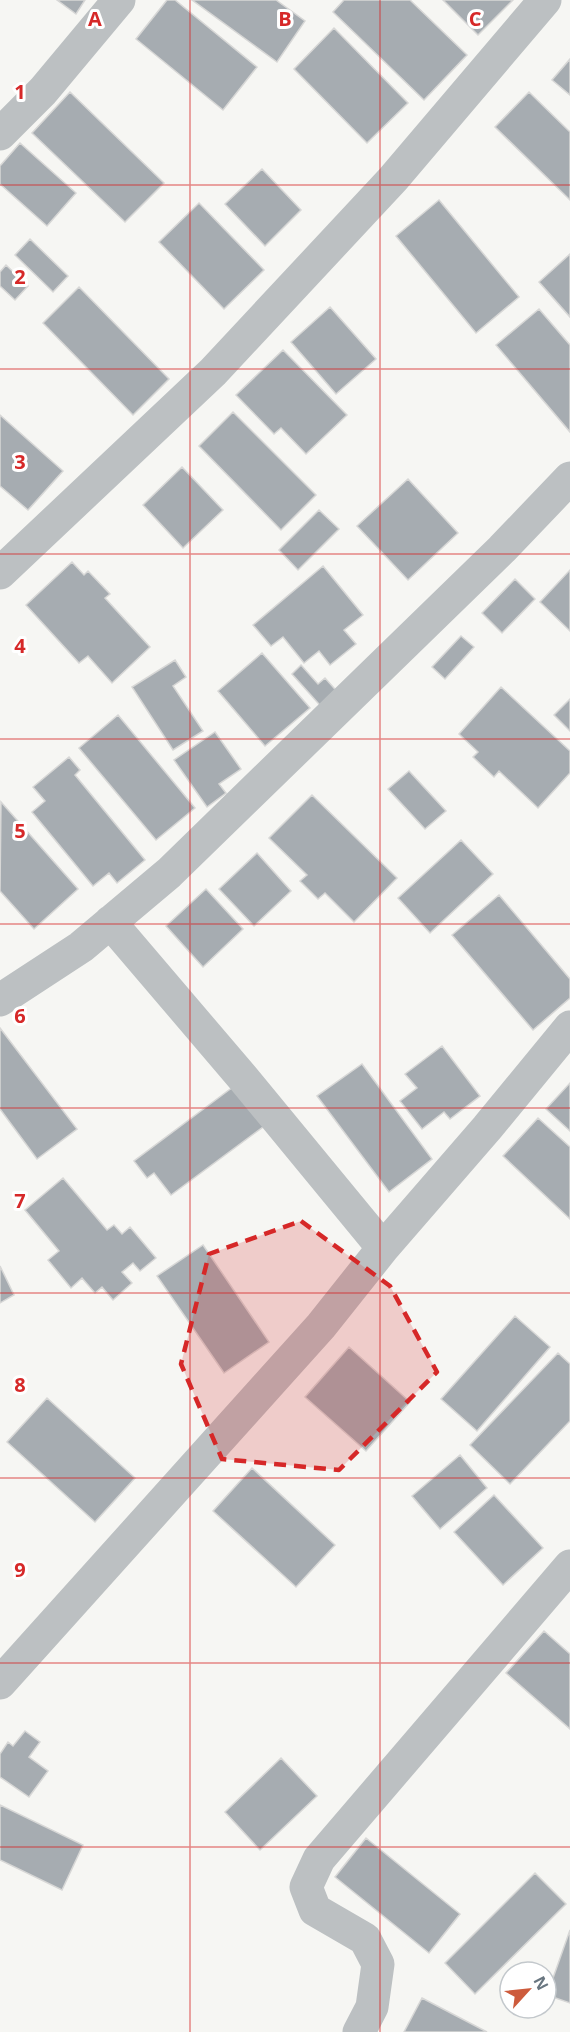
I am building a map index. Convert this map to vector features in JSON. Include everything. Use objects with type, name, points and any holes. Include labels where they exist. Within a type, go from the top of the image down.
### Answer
[{"type":"street","points":[[0,134],[43,91],[119,0]]},
{"type":"street","points":[[0,573],[213,372],[393,179],[545,0]]},
{"type":"street","points":[[0,1000],[81,947],[169,873],[502,549],[570,478]]},
{"type":"street","points":[[110,922],[243,1078],[383,1248]]},
{"type":"street","points":[[0,1683],[321,1326],[383,1248],[487,1128],[570,1027]]},
{"type":"street","points":[[359,2032],[372,2007],[378,1964],[365,1939],[315,1910],[306,1887],[320,1859],[570,1566]]},
{"type":"highlighted area","points":[[301,1221],[390,1286],[437,1372],[339,1470],[222,1459],[181,1364],[209,1254]]},
{"type":"building","points":[[57,0],[85,0],[76,14]]},
{"type":"building","points":[[167,0],[175,0],[257,67],[223,110],[136,39]]},
{"type":"building","points":[[192,0],[276,0],[305,21],[277,62]]},
{"type":"building","points":[[344,0],[410,0],[467,55],[424,100],[333,12]]},
{"type":"building","points":[[443,0],[513,0],[478,35]]},
{"type":"building","points":[[334,28],[408,103],[367,143],[294,69]]},
{"type":"building","points":[[570,59],[570,95],[552,80]]},
{"type":"building","points":[[70,92],[164,183],[125,222],[32,133]]},
{"type":"building","points":[[529,92],[570,132],[570,200],[495,127]]},
{"type":"building","points":[[20,143],[76,193],[47,226],[0,184],[0,166]]},
{"type":"building","points":[[262,169],[301,210],[265,246],[225,204]]},
{"type":"building","points":[[439,200],[519,297],[476,333],[396,236]]},
{"type":"building","points":[[199,203],[264,270],[224,309],[159,242]]},
{"type":"building","points":[[30,239],[68,276],[53,292],[15,255]]},
{"type":"building","points":[[570,254],[570,317],[539,282]]},
{"type":"building","points":[[6,265],[28,286],[15,300],[0,286],[0,272]]},
{"type":"building","points":[[79,287],[169,379],[133,415],[43,323]]},
{"type":"building","points":[[330,307],[376,359],[336,394],[291,342]]},
{"type":"building","points":[[539,309],[570,345],[570,432],[496,345]]},
{"type":"building","points":[[283,350],[347,415],[306,454],[281,428],[274,434],[236,395]]},
{"type":"building","points":[[233,412],[316,495],[281,530],[199,446]]},
{"type":"building","points":[[0,415],[63,471],[28,510],[0,486]]},
{"type":"building","points":[[182,467],[223,510],[183,548],[143,505]]},
{"type":"building","points":[[408,479],[458,533],[408,580],[357,526]]},
{"type":"building","points":[[319,510],[339,529],[298,570],[279,550]]},
{"type":"building","points":[[72,562],[84,575],[88,571],[110,594],[105,598],[150,647],[112,683],[88,656],[79,663],[26,605]]},
{"type":"building","points":[[323,566],[363,615],[344,630],[356,644],[330,665],[319,651],[304,663],[283,637],[271,646],[253,625]]},
{"type":"building","points":[[570,570],[570,631],[540,602]]},
{"type":"building","points":[[515,579],[535,599],[502,633],[482,613]]},
{"type":"building","points":[[461,636],[474,647],[445,679],[432,667]]},
{"type":"building","points":[[262,653],[310,708],[265,746],[218,691]]},
{"type":"building","points":[[175,660],[186,677],[173,686],[203,731],[173,750],[132,687]]},
{"type":"building","points":[[301,665],[318,684],[325,678],[342,697],[326,712],[292,674]]},
{"type":"building","points":[[501,687],[570,751],[570,773],[538,808],[499,771],[494,777],[473,757],[478,752],[459,734]]},
{"type":"building","points":[[570,699],[570,731],[554,715]]},
{"type":"building","points":[[118,715],[195,808],[156,840],[79,748]]},
{"type":"building","points":[[215,732],[241,769],[219,784],[226,793],[207,807],[174,760]]},
{"type":"building","points":[[69,757],[80,770],[75,775],[145,860],[117,883],[109,873],[93,886],[32,812],[45,801],[33,787]]},
{"type":"building","points":[[409,771],[446,811],[425,829],[388,789]]},
{"type":"building","points":[[312,795],[397,878],[354,922],[325,893],[318,899],[300,881],[307,875],[269,838]]},
{"type":"building","points":[[1,802],[78,889],[34,929],[0,891]]},
{"type":"building","points":[[461,840],[493,874],[430,933],[398,898]]},
{"type":"building","points":[[257,853],[291,891],[254,926],[219,889]]},
{"type":"building","points":[[206,889],[243,929],[203,967],[166,926]]},
{"type":"building","points":[[499,895],[570,979],[570,998],[533,1030],[452,935]]},
{"type":"building","points":[[0,1028],[77,1129],[37,1159],[0,1109]]},
{"type":"building","points":[[442,1046],[480,1096],[450,1119],[444,1112],[422,1129],[400,1101],[417,1088],[405,1074]]},
{"type":"building","points":[[362,1064],[432,1159],[389,1192],[317,1096]]},
{"type":"building","points":[[570,1083],[570,1131],[546,1109]]},
{"type":"building","points":[[237,1084],[267,1124],[171,1195],[154,1173],[147,1178],[134,1161]]},
{"type":"building","points":[[538,1118],[570,1147],[570,1219],[503,1156]]},
{"type":"building","points":[[63,1178],[107,1230],[114,1225],[122,1234],[130,1227],[156,1258],[140,1271],[133,1263],[122,1272],[132,1283],[113,1300],[102,1287],[95,1293],[82,1278],[71,1288],[48,1260],[59,1251],[25,1210]]},
{"type":"building","points":[[203,1245],[269,1342],[224,1373],[157,1276]]},
{"type":"building","points":[[0,1266],[14,1295],[0,1303]]},
{"type":"building","points":[[515,1316],[550,1347],[477,1431],[441,1399]]},
{"type":"building","points":[[349,1347],[410,1402],[366,1451],[305,1397]]},
{"type":"building","points":[[558,1353],[570,1364],[570,1421],[510,1484],[470,1445]]},
{"type":"building","points":[[47,1398],[135,1478],[95,1522],[7,1442]]},
{"type":"building","points":[[460,1455],[487,1488],[440,1529],[412,1496]]},
{"type":"building","points":[[252,1468],[335,1545],[296,1587],[213,1511]]},
{"type":"building","points":[[494,1495],[543,1548],[503,1585],[454,1532]]},
{"type":"building","points":[[544,1631],[570,1654],[570,1729],[506,1673]]},
{"type":"building","points":[[25,1731],[40,1742],[29,1757],[48,1771],[29,1797],[0,1777],[0,1754],[8,1742],[13,1746]]},
{"type":"building","points":[[281,1758],[317,1796],[260,1850],[225,1812]]},
{"type":"building","points":[[0,1805],[83,1845],[62,1890],[0,1860]]},
{"type":"building","points":[[366,1838],[460,1914],[429,1953],[335,1877]]},
{"type":"building","points":[[535,1873],[566,1904],[509,1960],[498,1960],[498,1971],[475,1994],[445,1963]]},
{"type":"building","points":[[570,1930],[570,2003],[558,1999],[558,1964]]},
{"type":"building","points":[[422,1998],[487,2032],[404,2032]]}]
